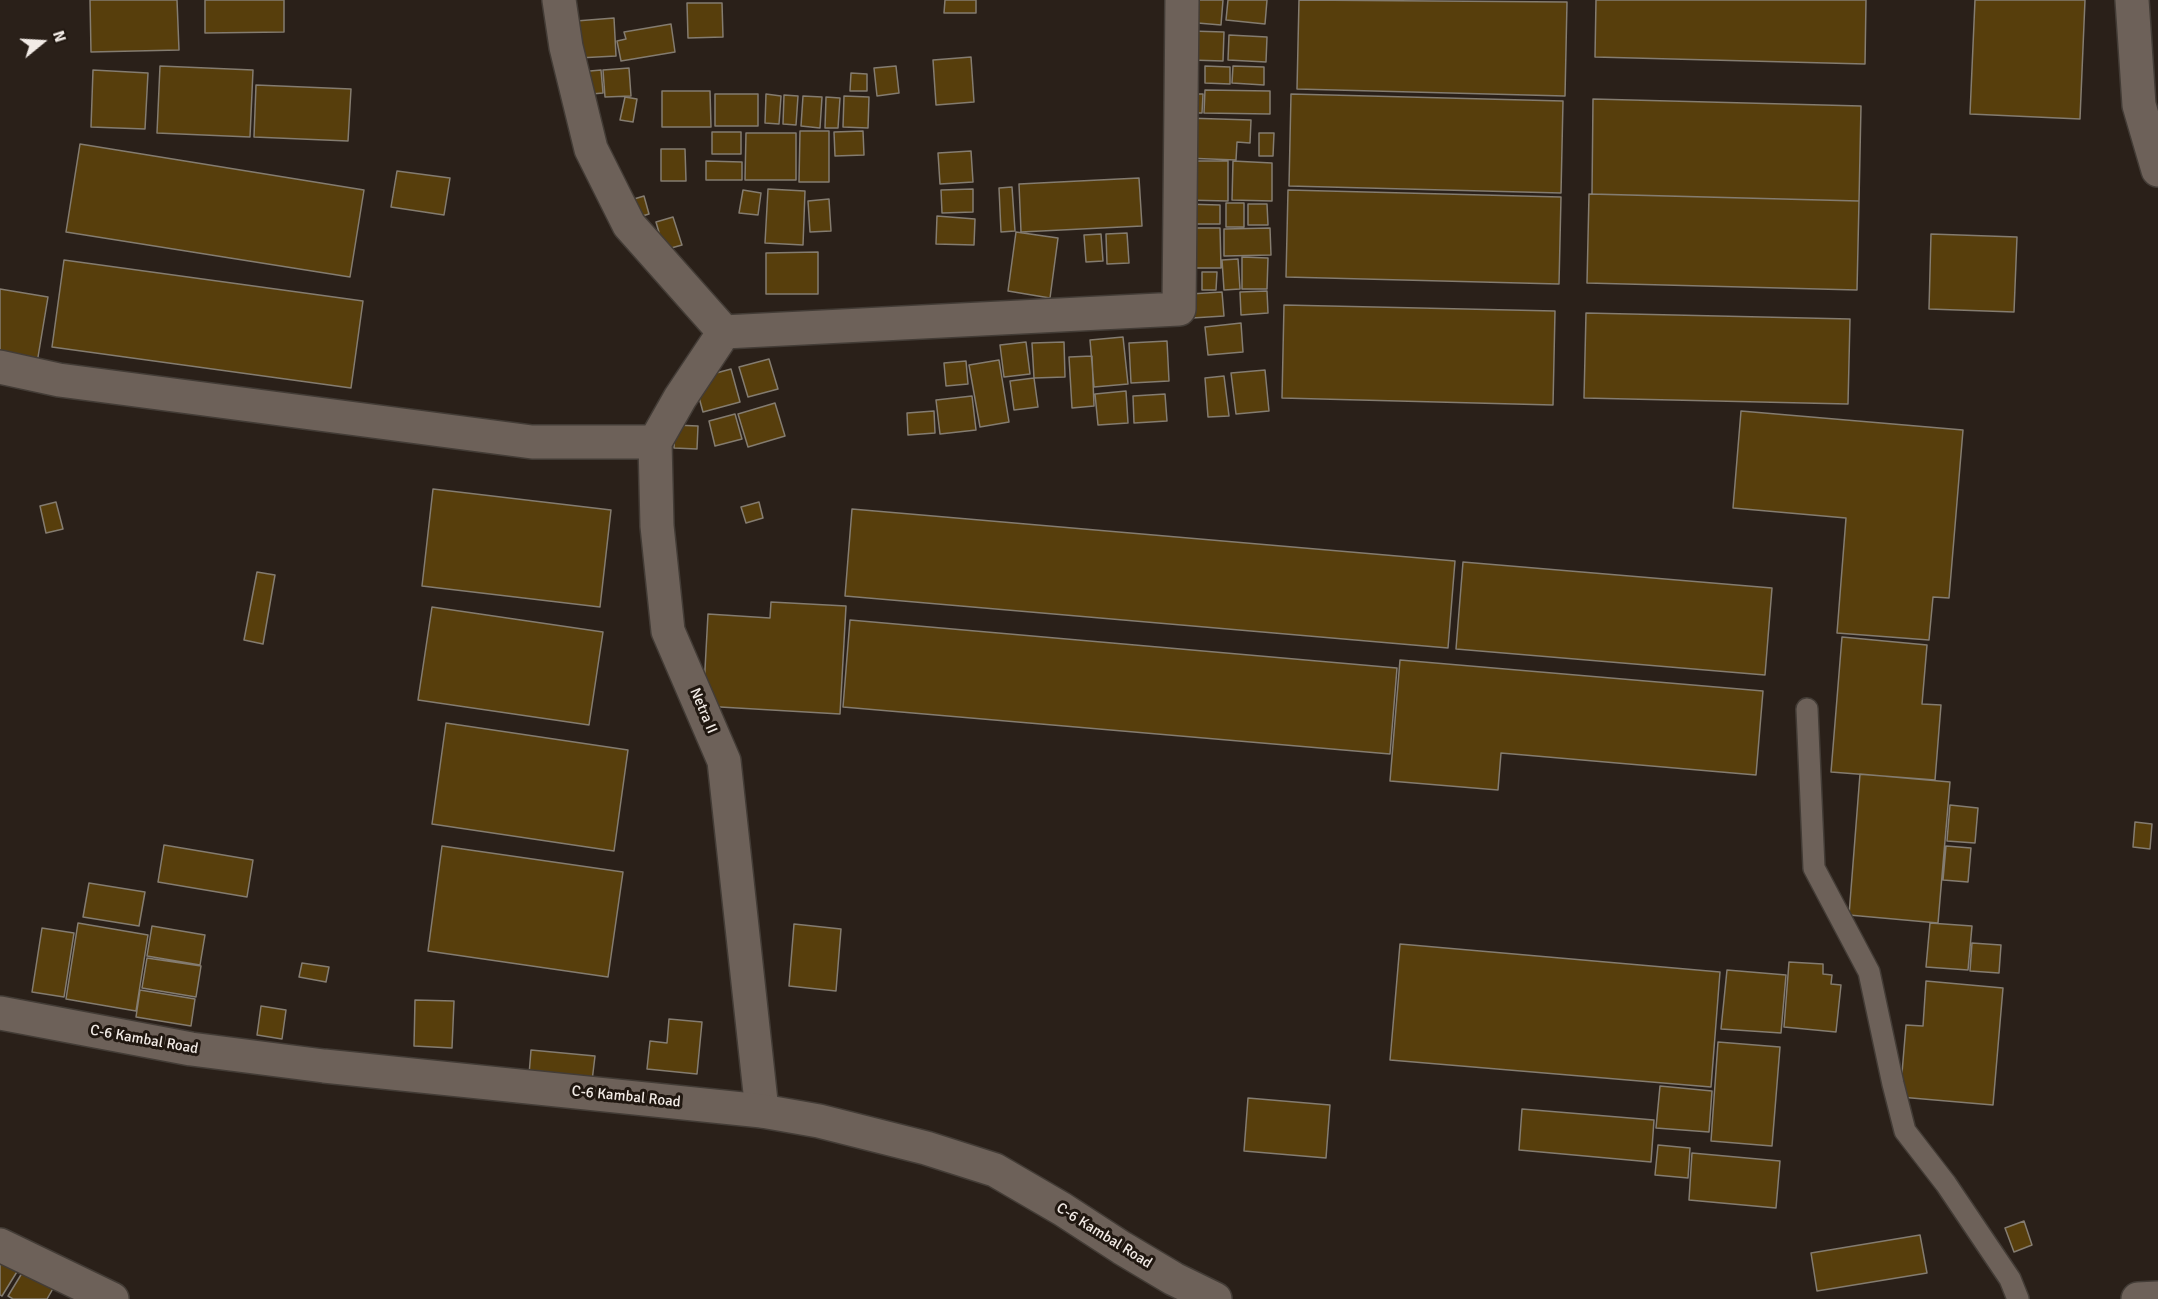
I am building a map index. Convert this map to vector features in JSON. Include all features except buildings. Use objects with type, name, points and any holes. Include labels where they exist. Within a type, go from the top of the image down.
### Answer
[{"type":"street","points":[[559,0],[566,47],[591,149],[629,225],[723,332]]},
{"type":"street","points":[[723,332],[1179,309],[1182,0]]},
{"type":"street","points":[[2132,0],[2139,105],[2158,170]]},
{"type":"street","points":[[0,367],[59,380],[532,442],[655,442],[680,398],[723,332]]},
{"type":"street","name":"Netra II","points":[[655,442],[657,526],[668,631],[723,761],[762,1111]]},
{"type":"street","name":"C-6 Kambal Road","points":[[0,1013],[191,1049],[324,1066],[762,1111],[819,1121],[926,1148],[995,1170],[1174,1279],[1215,1299]]},
{"type":"street","points":[[0,1245],[111,1299]]},
{"type":"street","points":[[2138,1299],[2158,1298]]},
{"type":"lane","points":[[1807,709],[1814,868],[1869,972],[1905,1131],[1946,1184],[2010,1279],[2019,1299]]}]
